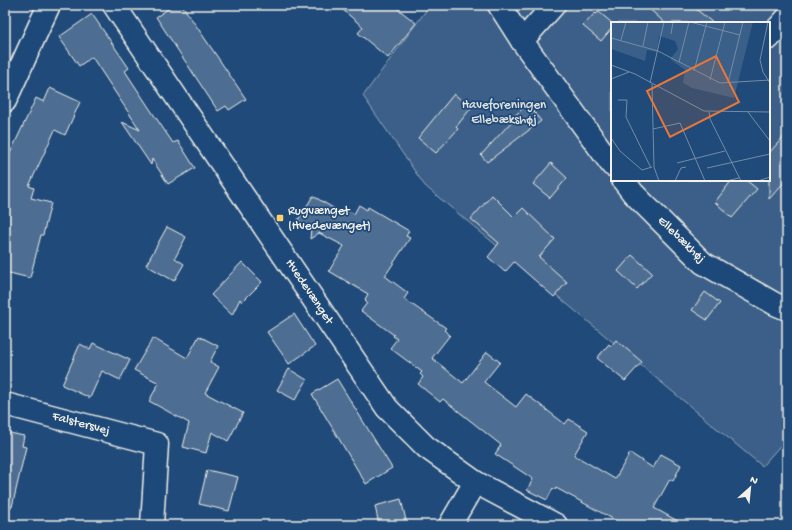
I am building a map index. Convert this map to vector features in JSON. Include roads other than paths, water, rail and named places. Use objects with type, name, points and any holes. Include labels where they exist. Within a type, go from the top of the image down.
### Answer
[{"type":"street","points":[[5,101],[50,5]]},
{"type":"street","name":"Hvedevænget","points":[[114,5],[387,408],[426,447],[475,482],[556,525]]},
{"type":"street","points":[[499,5],[522,41],[611,164]]},
{"type":"street","points":[[522,41],[554,5]]},
{"type":"street","points":[[770,37],[787,18]]},
{"type":"street","name":"Ellebækhøj","points":[[633,184],[703,263],[783,301]]},
{"type":"street","name":"Falstersvej","points":[[5,404],[157,444],[152,525]]},
{"type":"street","points":[[450,525],[475,482]]},
{"type":"place","name":"Rugvænget (Hvedevænget)","points":[[280,218]]},
{"type":"park label","name":"Haveforeningen Ellebækshøj","points":[[504,112]]}]
